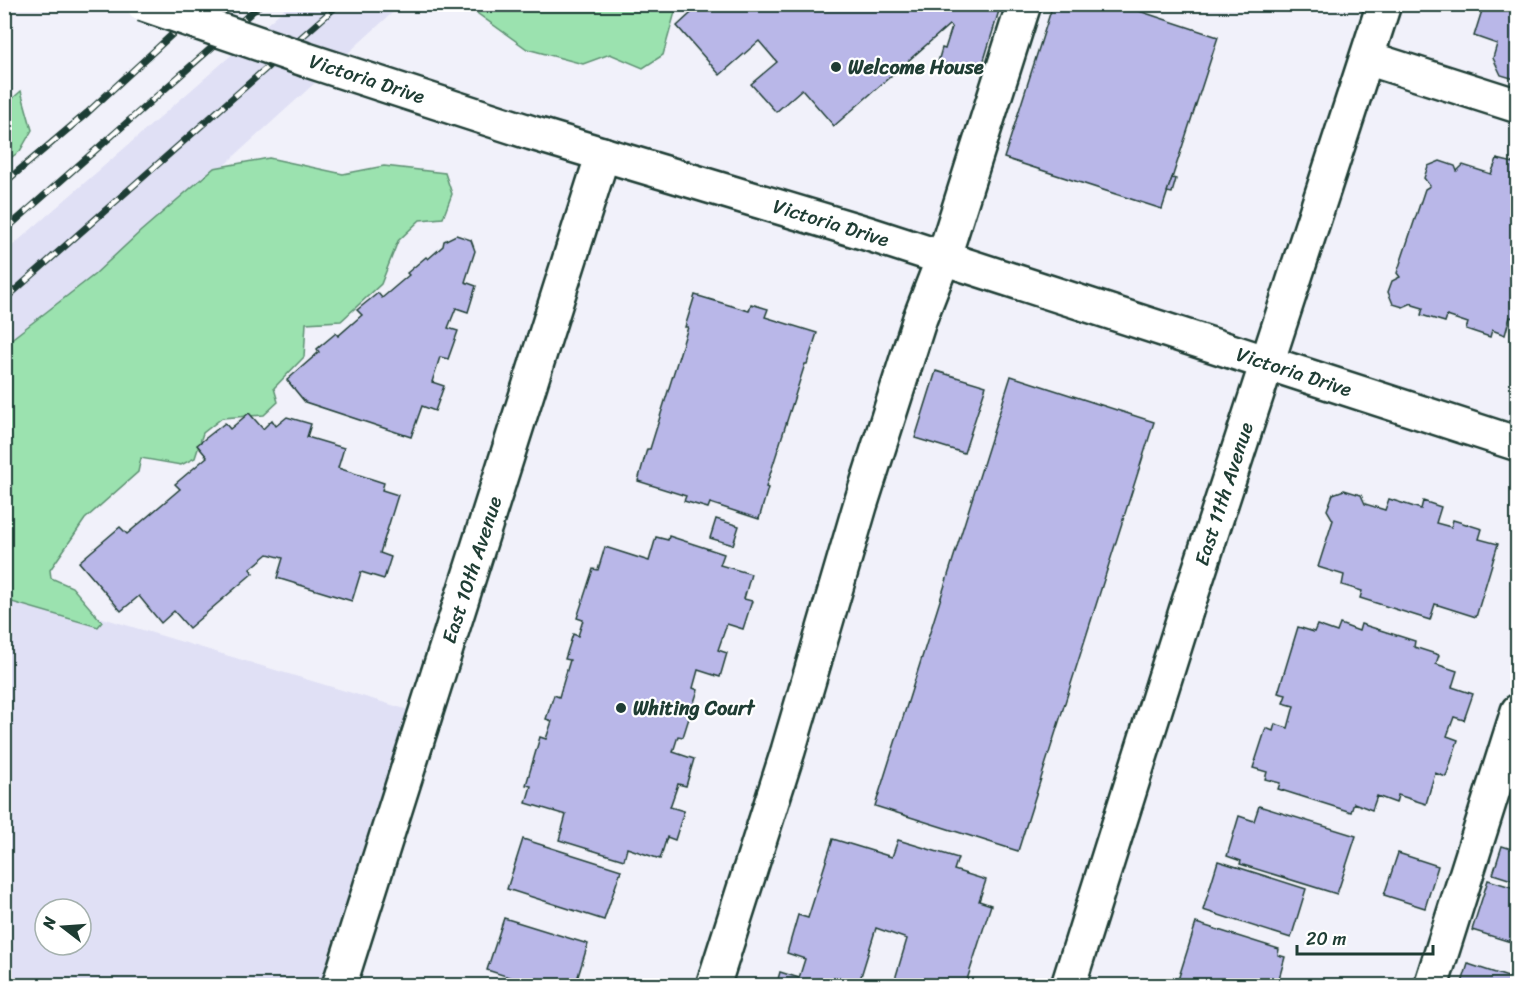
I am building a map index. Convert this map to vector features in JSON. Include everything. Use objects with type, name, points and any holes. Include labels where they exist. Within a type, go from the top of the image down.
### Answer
[{"type":"street","name":"Victoria Drive","points":[[144,4],[318,64],[532,133],[869,234],[1518,444]]},
{"type":"street","points":[[713,986],[788,751],[860,506],[920,318],[943,259],[1024,4]]},
{"type":"street","name":"East 11th Avenue","points":[[1068,986],[1185,611],[1384,4]]},
{"type":"street","points":[[1367,58],[1518,106]]},
{"type":"street","name":"East 10th Avenue","points":[[339,986],[603,154]]},
{"type":"street","points":[[1431,986],[1518,711]]},
{"type":"shaded area","points":[[289,5],[401,5],[5,364],[4,253]]},
{"type":"shaded area","points":[[13,591],[412,711],[323,985],[5,985],[4,598]]},
{"type":"green space","points":[[459,5],[677,5],[663,55],[643,68],[610,54],[583,64],[527,49],[471,9]]},
{"type":"green space","points":[[21,91],[32,130],[20,151],[5,162],[5,105]]},
{"type":"green space","points":[[269,158],[343,174],[384,166],[445,173],[452,194],[443,218],[420,220],[398,241],[381,284],[341,321],[306,323],[304,357],[274,388],[278,402],[264,415],[222,418],[203,433],[195,458],[181,465],[141,458],[138,472],[85,519],[50,570],[51,578],[72,587],[102,622],[98,627],[5,600],[5,344],[94,275],[214,168]]},
{"type":"building","name":"Welcome House","points":[[701,4],[1001,4],[981,70],[964,64],[963,70],[938,62],[952,27],[949,25],[834,126],[802,89],[776,112],[751,84],[777,62],[759,41],[720,75],[677,26]]},
{"type":"building","points":[[1053,4],[1118,4],[1218,37],[1162,209],[1004,158]]},
{"type":"building","points":[[1484,4],[1518,4],[1518,80],[1501,75],[1493,58],[1497,44],[1474,36]]},
{"type":"building","points":[[1497,159],[1518,164],[1518,319],[1510,317],[1505,335],[1492,330],[1490,337],[1466,329],[1468,323],[1447,316],[1445,322],[1421,315],[1423,308],[1412,303],[1403,307],[1393,304],[1388,292],[1392,281],[1400,277],[1397,273],[1425,189],[1430,186],[1424,178],[1428,166],[1440,161],[1455,166],[1457,171],[1463,165],[1491,174]]},
{"type":"building","points":[[1172,178],[1176,179],[1172,193],[1167,192]]},
{"type":"building","points":[[456,235],[471,240],[475,251],[465,282],[476,286],[468,312],[456,308],[448,328],[458,331],[448,359],[440,357],[432,382],[444,386],[435,411],[422,406],[411,437],[305,402],[287,380],[319,352],[317,349],[336,333],[338,336],[362,315],[357,310],[378,293],[382,298],[409,275],[407,273],[443,246],[444,241]]},
{"type":"building","points":[[695,295],[749,311],[751,304],[768,309],[765,317],[817,333],[766,487],[768,488],[759,519],[710,503],[708,508],[684,501],[686,496],[638,481],[688,327],[685,327]]},
{"type":"building","points":[[936,371],[986,386],[964,453],[915,438]]},
{"type":"building","points":[[1011,376],[1154,422],[1018,851],[875,806]]},
{"type":"building","points":[[249,413],[263,429],[272,420],[276,426],[287,417],[311,424],[307,437],[344,448],[338,468],[384,483],[382,490],[398,495],[380,553],[391,557],[384,579],[361,572],[352,601],[277,578],[283,558],[268,554],[250,569],[253,573],[189,628],[174,611],[161,623],[139,596],[121,611],[79,562],[120,527],[127,534],[180,489],[175,484],[207,457],[197,445],[225,423],[230,429]]},
{"type":"building","points":[[1344,490],[1361,495],[1365,504],[1385,510],[1389,499],[1421,509],[1423,501],[1441,507],[1436,523],[1451,527],[1453,520],[1482,529],[1479,539],[1498,544],[1476,617],[1435,604],[1430,620],[1360,598],[1362,591],[1342,585],[1344,575],[1318,567],[1333,520],[1327,510],[1333,494]]},
{"type":"building","points":[[716,519],[739,526],[733,545],[710,538]]},
{"type":"building","name":"Whiting Court","points":[[669,536],[724,554],[720,565],[751,574],[744,599],[752,601],[743,629],[727,624],[718,650],[727,653],[720,677],[698,670],[693,688],[698,690],[683,737],[678,736],[673,752],[694,759],[686,786],[678,784],[670,807],[684,811],[675,840],[667,837],[660,859],[627,848],[624,860],[559,840],[566,815],[526,803],[531,786],[526,785],[540,737],[546,739],[552,721],[546,719],[554,695],[559,697],[570,660],[565,659],[573,634],[578,636],[583,620],[577,618],[593,569],[598,570],[605,547],[649,561],[656,537],[668,540]]},
{"type":"building","points":[[1340,624],[1359,631],[1361,624],[1415,641],[1414,647],[1439,655],[1436,664],[1457,671],[1452,687],[1473,694],[1464,720],[1454,717],[1447,736],[1458,740],[1446,777],[1435,773],[1426,804],[1398,795],[1396,803],[1377,796],[1372,810],[1354,803],[1351,812],[1278,789],[1280,783],[1265,779],[1267,772],[1253,768],[1266,728],[1273,731],[1275,724],[1288,728],[1294,706],[1283,703],[1286,695],[1278,693],[1298,627],[1314,632],[1317,625],[1337,632]]},
{"type":"building","points":[[1259,806],[1356,836],[1337,894],[1240,864],[1241,861],[1227,856],[1239,816],[1254,821]]},
{"type":"building","points":[[523,839],[621,870],[604,920],[507,889]]},
{"type":"building","points":[[833,839],[892,857],[898,840],[958,858],[954,870],[986,880],[979,901],[991,905],[965,986],[893,986],[907,939],[876,928],[858,986],[776,986],[780,972],[799,978],[805,959],[787,953],[798,915],[808,918]]},
{"type":"building","points":[[1502,846],[1518,851],[1518,882],[1493,874]]},
{"type":"building","points":[[1398,853],[1438,866],[1425,908],[1384,895]]},
{"type":"building","points":[[1218,861],[1306,889],[1291,938],[1203,910]]},
{"type":"building","points":[[1488,880],[1518,889],[1517,944],[1472,930]]},
{"type":"building","points":[[504,918],[588,944],[575,986],[538,986],[487,970]]},
{"type":"building","points":[[1196,923],[1279,949],[1278,955],[1285,957],[1277,986],[1196,986],[1178,980]]},
{"type":"building","points":[[1468,964],[1511,978],[1509,986],[1461,986]]},
{"type":"railway","points":[[4,183],[87,113],[205,4]]},
{"type":"railway","points":[[4,231],[261,4]]},
{"type":"railway","points":[[4,300],[339,4]]},
{"type":"place","name":"Welcome House","points":[[836,67]]},
{"type":"place","name":"Whiting Court","points":[[621,708]]}]
